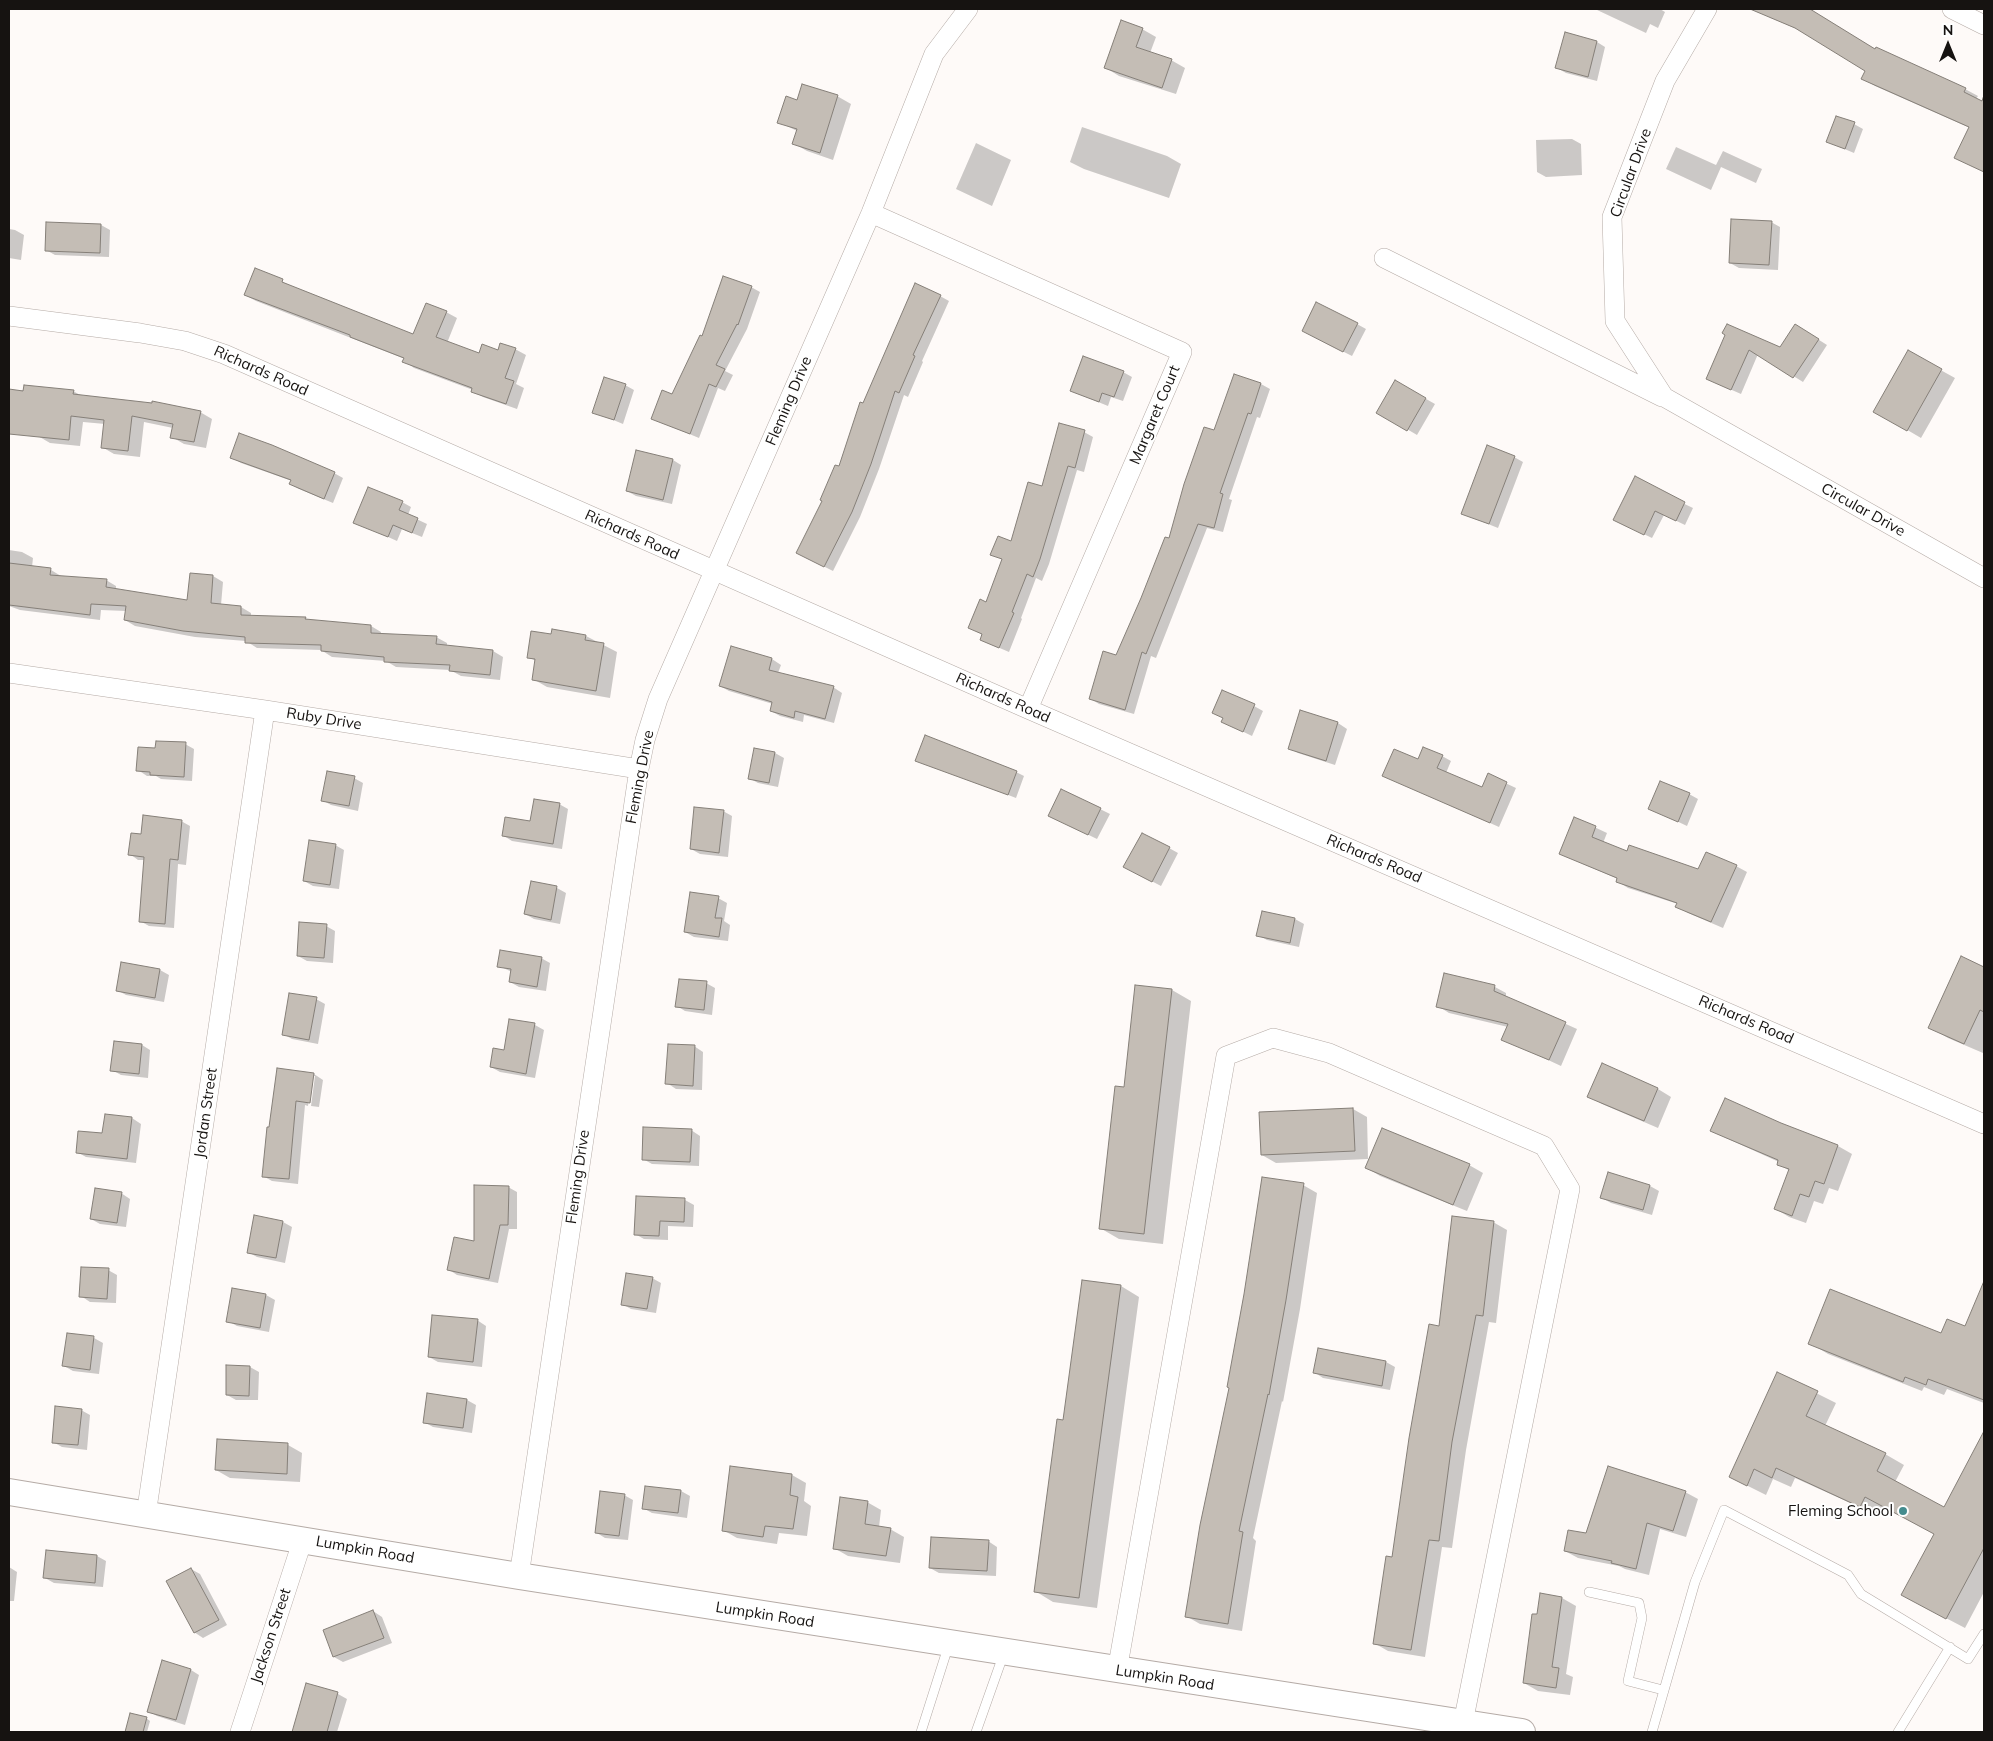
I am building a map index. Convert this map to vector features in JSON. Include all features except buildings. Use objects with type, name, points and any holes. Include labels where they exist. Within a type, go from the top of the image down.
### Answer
[{"type":"main road","name":"Lumpkin Road","points":[[9,1492],[1004,1653],[1522,1732]]},
{"type":"street","name":"Fleming Drive","points":[[519,1576],[645,740],[658,699],[870,213],[934,54],[968,9]]},
{"type":"street","name":"Circular Drive","points":[[1664,397],[1615,321],[1612,218],[1665,81],[1707,9]]},
{"type":"street","points":[[1952,9],[1984,25]]},
{"type":"street","name":"Margaret Court","points":[[870,213],[1182,352],[1028,709]]},
{"type":"street","name":"Circular Drive","points":[[1384,258],[1664,397],[1984,578]]},
{"type":"street","name":"Richards Road","points":[[9,316],[140,333],[207,347],[1028,709],[1984,1124]]},
{"type":"street","name":"Ruby Drive","points":[[9,673],[265,710],[640,768]]},
{"type":"street","name":"Jordan Street","points":[[146,1515],[265,710]]},
{"type":"street","points":[[1117,1670],[1226,1056],[1274,1038],[1329,1053],[1544,1146],[1570,1189],[1463,1723]]},
{"type":"street","name":"Jackson Street","points":[[240,1732],[303,1540]]},
{"type":"lane","points":[[1652,1732],[1695,1582],[1724,1510],[1848,1575],[1861,1594],[1968,1659],[1984,1634]]},
{"type":"lane","points":[[1589,1592],[1639,1603],[1642,1618],[1628,1681],[1663,1690]]},
{"type":"lane","points":[[921,1732],[949,1644]]},
{"type":"lane","points":[[1898,1732],[1950,1647]]},
{"type":"lane","points":[[976,1732],[1004,1653]]},
{"type":"place","name":"Fleming School","points":[[1903,1511]]}]
